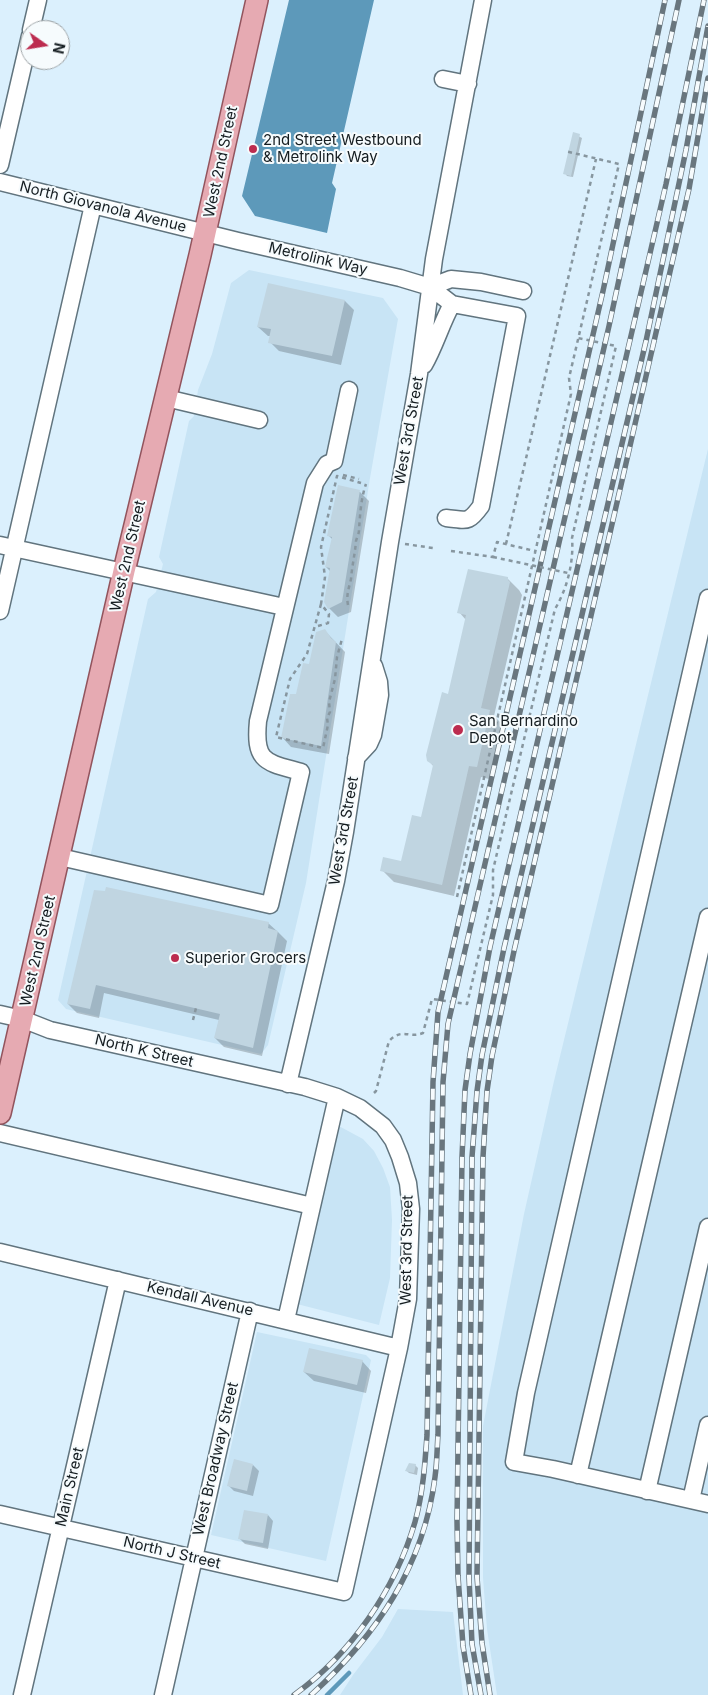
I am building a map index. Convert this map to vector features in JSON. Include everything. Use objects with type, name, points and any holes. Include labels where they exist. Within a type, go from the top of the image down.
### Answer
[{"type":"main road","name":"West 2nd Street","points":[[0,1113],[124,572],[206,233],[257,0]]},
{"type":"street","points":[[34,20],[38,0]]},
{"type":"street","name":"West 3rd Street","points":[[344,1592],[399,1348],[408,1299],[411,1210],[408,1183],[393,1140],[383,1126],[360,1108],[337,1097],[288,1084],[336,881],[419,374],[434,259],[483,0]]},
{"type":"street","points":[[0,165],[22,70]]},
{"type":"street","points":[[443,79],[468,84]]},
{"type":"street","name":"North Giovanola Avenue","points":[[0,182],[206,233]]},
{"type":"street","points":[[0,611],[7,547],[93,205]]},
{"type":"street","name":"Metrolink Way","points":[[206,233],[400,278],[430,287],[452,304],[517,316],[481,506],[472,518],[467,520],[446,518]]},
{"type":"street","points":[[430,287],[455,279],[524,291]]},
{"type":"street","points":[[419,374],[433,349],[442,322],[452,304]]},
{"type":"street","points":[[60,857],[270,905],[301,772],[268,763],[260,752],[257,735],[258,721],[315,483],[327,464],[334,462],[349,390]]},
{"type":"street","points":[[166,398],[260,420]]},
{"type":"street","points":[[7,547],[284,607]]},
{"type":"street","points":[[708,598],[526,1393],[514,1462],[708,1504]]},
{"type":"street","points":[[578,1475],[708,917]]},
{"type":"street","name":"North K Street","points":[[0,1014],[22,1019],[50,1030],[288,1084]]},
{"type":"street","points":[[286,1320],[337,1097]]},
{"type":"street","points":[[0,1133],[312,1206]]},
{"type":"street","points":[[647,1491],[708,1227]]},
{"type":"street","name":"Kendall Avenue","points":[[0,1252],[399,1348]]},
{"type":"street","name":"Main Street","points":[[22,1695],[118,1280]]},
{"type":"street","name":"West Broadway Street","points":[[163,1695],[250,1311]]},
{"type":"street","points":[[691,1500],[708,1425]]},
{"type":"street","name":"North J Street","points":[[0,1514],[344,1592]]},
{"type":"path","points":[[457,897],[571,394],[569,378],[619,164],[565,151]]},
{"type":"path","points":[[506,544],[596,159]]},
{"type":"path","points":[[374,1092],[376,1091],[389,1041],[395,1035],[402,1033],[416,1036],[423,1033],[432,999],[467,1004],[492,894],[493,870],[555,609],[563,595],[573,552],[572,538],[616,346],[578,338]]},
{"type":"path","points":[[343,474],[359,479]]},
{"type":"path","points":[[342,639],[329,702],[330,712],[327,718],[328,725],[323,748],[276,737],[290,680],[307,654],[321,604],[325,577],[321,547],[337,476],[362,483]]},
{"type":"path","points":[[348,605],[350,573],[353,566],[359,531],[358,522],[366,484]]},
{"type":"path","points":[[493,556],[497,542],[535,551]]},
{"type":"path","points":[[401,544],[433,548]]},
{"type":"path","points":[[451,551],[493,556],[568,572]]},
{"type":"path","points":[[318,626],[328,623],[329,614],[321,604]]},
{"type":"path","points":[[194,1020],[196,1008]]},
{"type":"shaded area","points":[[249,270],[383,298],[398,319],[370,478],[306,883],[268,1045],[261,1054],[66,1009],[58,1000],[148,599],[156,592],[163,564],[159,557],[189,421],[194,416],[198,390],[212,354],[231,283]]},
{"type":"shaded area","points":[[708,449],[708,1695],[497,1695],[487,1629],[483,1578],[483,1426],[524,1214],[554,1081]]},
{"type":"shaded area","points":[[337,1125],[363,1139],[374,1151],[390,1187],[392,1220],[390,1278],[379,1325],[297,1304]]},
{"type":"shaded area","points":[[257,1332],[366,1355],[371,1360],[326,1561],[211,1535]]},
{"type":"shaded area","points":[[398,1609],[453,1612],[463,1695],[340,1695],[382,1637]]},
{"type":"water","points":[[289,0],[374,0],[332,183],[336,189],[327,233],[255,216],[242,196]]},
{"type":"building","points":[[573,132],[580,134],[571,176],[563,174]]},
{"type":"building","points":[[268,283],[345,300],[332,356],[268,343],[271,329],[257,327]]},
{"type":"building","points":[[338,485],[360,490],[342,602],[328,609],[324,602],[330,568],[325,567],[332,537],[327,536]]},
{"type":"building","points":[[468,569],[508,577],[510,582],[481,708],[490,710],[477,767],[469,766],[442,885],[380,871],[383,857],[401,861],[412,815],[421,817],[433,765],[427,761],[426,755],[442,692],[448,694],[466,615],[457,613]]},
{"type":"building","points":[[325,629],[336,642],[321,746],[281,738],[290,694],[296,694],[303,663],[309,664],[316,632]]},
{"type":"building","name":"Superior Grocers","points":[[106,887],[269,922],[268,928],[278,931],[253,1048],[214,1038],[220,1014],[96,985],[90,1009],[67,1004],[94,890],[105,891]]},
{"type":"building","points":[[309,1348],[363,1360],[357,1385],[303,1372]]},
{"type":"building","points":[[234,1459],[253,1464],[247,1491],[227,1486]]},
{"type":"building","points":[[409,1463],[416,1464],[414,1473],[405,1471]]},
{"type":"building","points":[[244,1510],[268,1514],[263,1543],[238,1539]]},
{"type":"waterway","points":[[327,1695],[349,1673]]},
{"type":"railway","points":[[294,1695],[315,1679],[334,1660],[368,1619],[396,1572],[418,1511],[427,1435],[433,1082],[438,1012],[603,291],[665,0]]},
{"type":"railway","points":[[311,1695],[335,1672],[376,1624],[408,1570],[429,1510],[436,1472],[438,1435],[443,1082],[448,1024],[609,326],[679,0]]},
{"type":"railway","points":[[471,1695],[463,1646],[458,1576],[457,1521],[462,1157],[465,1090],[490,947],[666,184],[704,0]]},
{"type":"railway","points":[[481,1695],[472,1644],[469,1577],[472,1157],[477,1091],[482,1055],[504,948],[646,341],[686,150],[708,26]]},
{"type":"railway","points":[[490,1695],[482,1643],[477,1577],[483,1157],[487,1091],[492,1056],[514,951],[689,189],[708,78]]},
{"type":"place","name":"2nd Street Westbound & Metrolink Way","points":[[253,149]]},
{"type":"place","name":"San Bernardino Depot","points":[[458,730]]},
{"type":"place","name":"Superior Grocers","points":[[175,958]]}]
